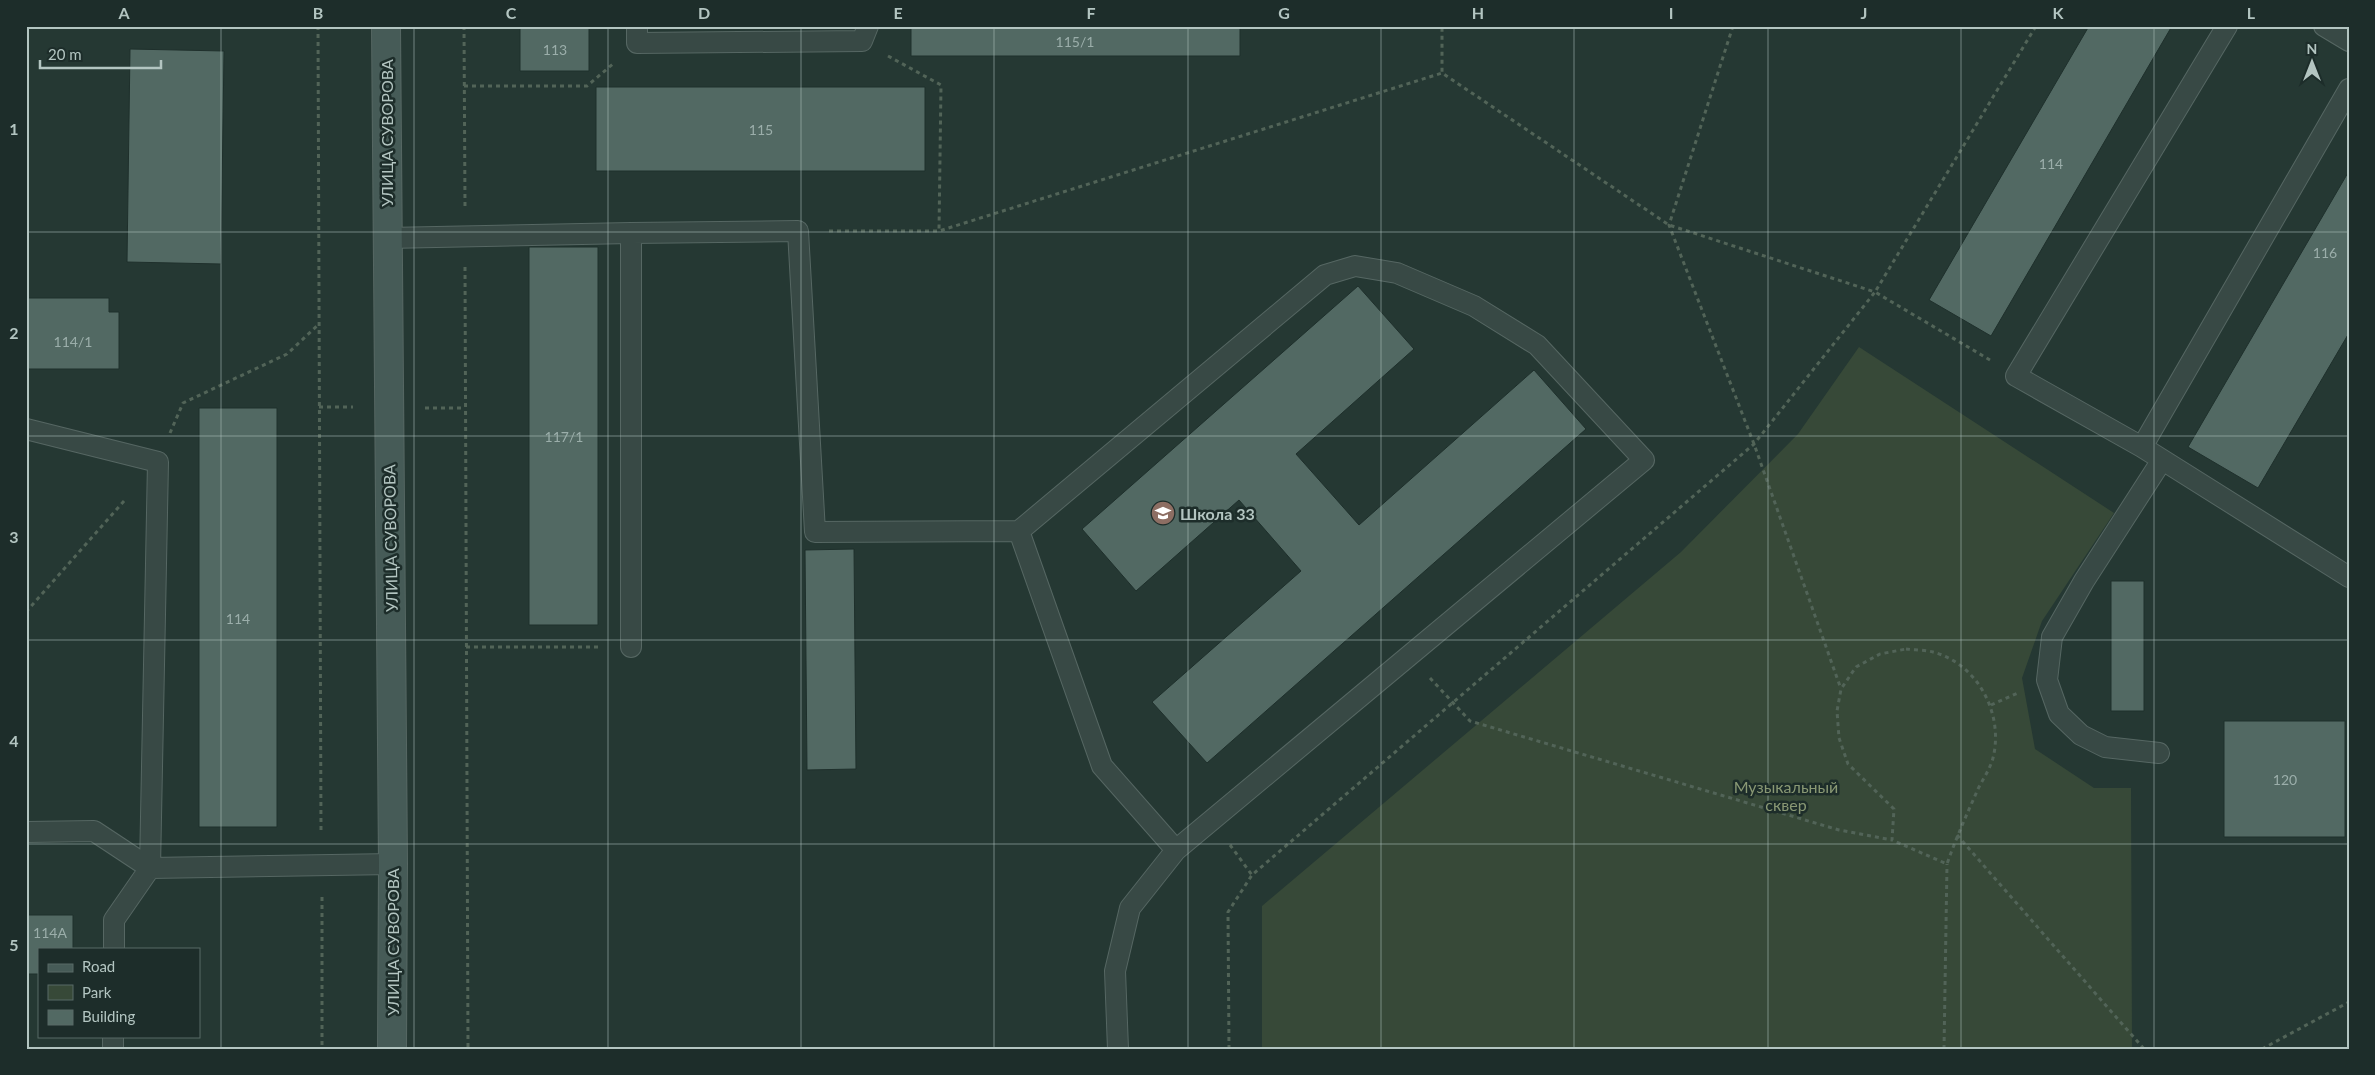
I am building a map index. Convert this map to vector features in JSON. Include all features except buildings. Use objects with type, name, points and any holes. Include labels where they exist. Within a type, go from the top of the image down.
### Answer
[{"type":"main road","name":"УЛИЦА СУВОРОВА","points":[[386,26],[393,864],[392,1049]]},
{"type":"lane","points":[[2226,26],[2016,376],[2142,447],[2349,577]]},
{"type":"lane","points":[[2324,26],[2349,41]]},
{"type":"lane","points":[[637,35],[865,34]]},
{"type":"lane","points":[[2142,447],[2349,89]]},
{"type":"lane","points":[[387,238],[798,232],[815,532],[1019,532],[1325,275],[1355,266],[1398,273],[1474,306],[1537,345],[1644,460],[1176,850],[1130,908],[1115,971],[1118,1049]]},
{"type":"lane","points":[[631,234],[631,647]]},
{"type":"lane","points":[[26,429],[158,462],[150,868],[114,920],[114,948]]},
{"type":"lane","points":[[2159,753],[2104,747],[2081,735],[2059,714],[2047,680],[2052,637],[2084,581],[2162,460]]},
{"type":"lane","points":[[1019,532],[1102,766],[1176,850]]},
{"type":"lane","points":[[26,832],[94,831],[150,868],[393,864]]},
{"type":"path","points":[[318,26],[322,1049]]},
{"type":"path","points":[[464,26],[468,1049]]},
{"type":"path","points":[[1733,26],[1669,225],[1754,444],[1841,688]]},
{"type":"path","points":[[2016,376],[1875,292],[2036,26]]},
{"type":"path","points":[[865,34],[941,85],[939,232]]},
{"type":"path","points":[[464,86],[587,86],[637,35]]},
{"type":"path","points":[[798,232],[939,232],[1442,73]]},
{"type":"path","points":[[466,647],[631,647]]},
{"type":"path","points":[[1892,840],[1894,808],[1848,764],[1842,746],[1837,711],[1841,688],[1856,667],[1880,654],[1906,649],[1933,652],[1958,664],[1978,682],[1990,705],[1996,732],[1992,759],[1957,835],[1947,864],[1944,1049]]},
{"type":"path","points":[[1410,655],[1470,721],[1840,830],[1892,840],[1947,864]]},
{"type":"path","points":[[1957,835],[2144,1049]]},
{"type":"path","points":[[2262,1049],[2349,1002]]},
{"type":"green space","name":"Музыкальный сквер","points":[[1859,347],[2114,513],[2042,621],[2022,678],[2035,749],[2094,788],[2131,788],[2132,1049],[1262,1049],[1262,906],[1681,552],[1798,434]]},
{"type":"place","name":"Школа 33","points":[[1163,513]]}]
